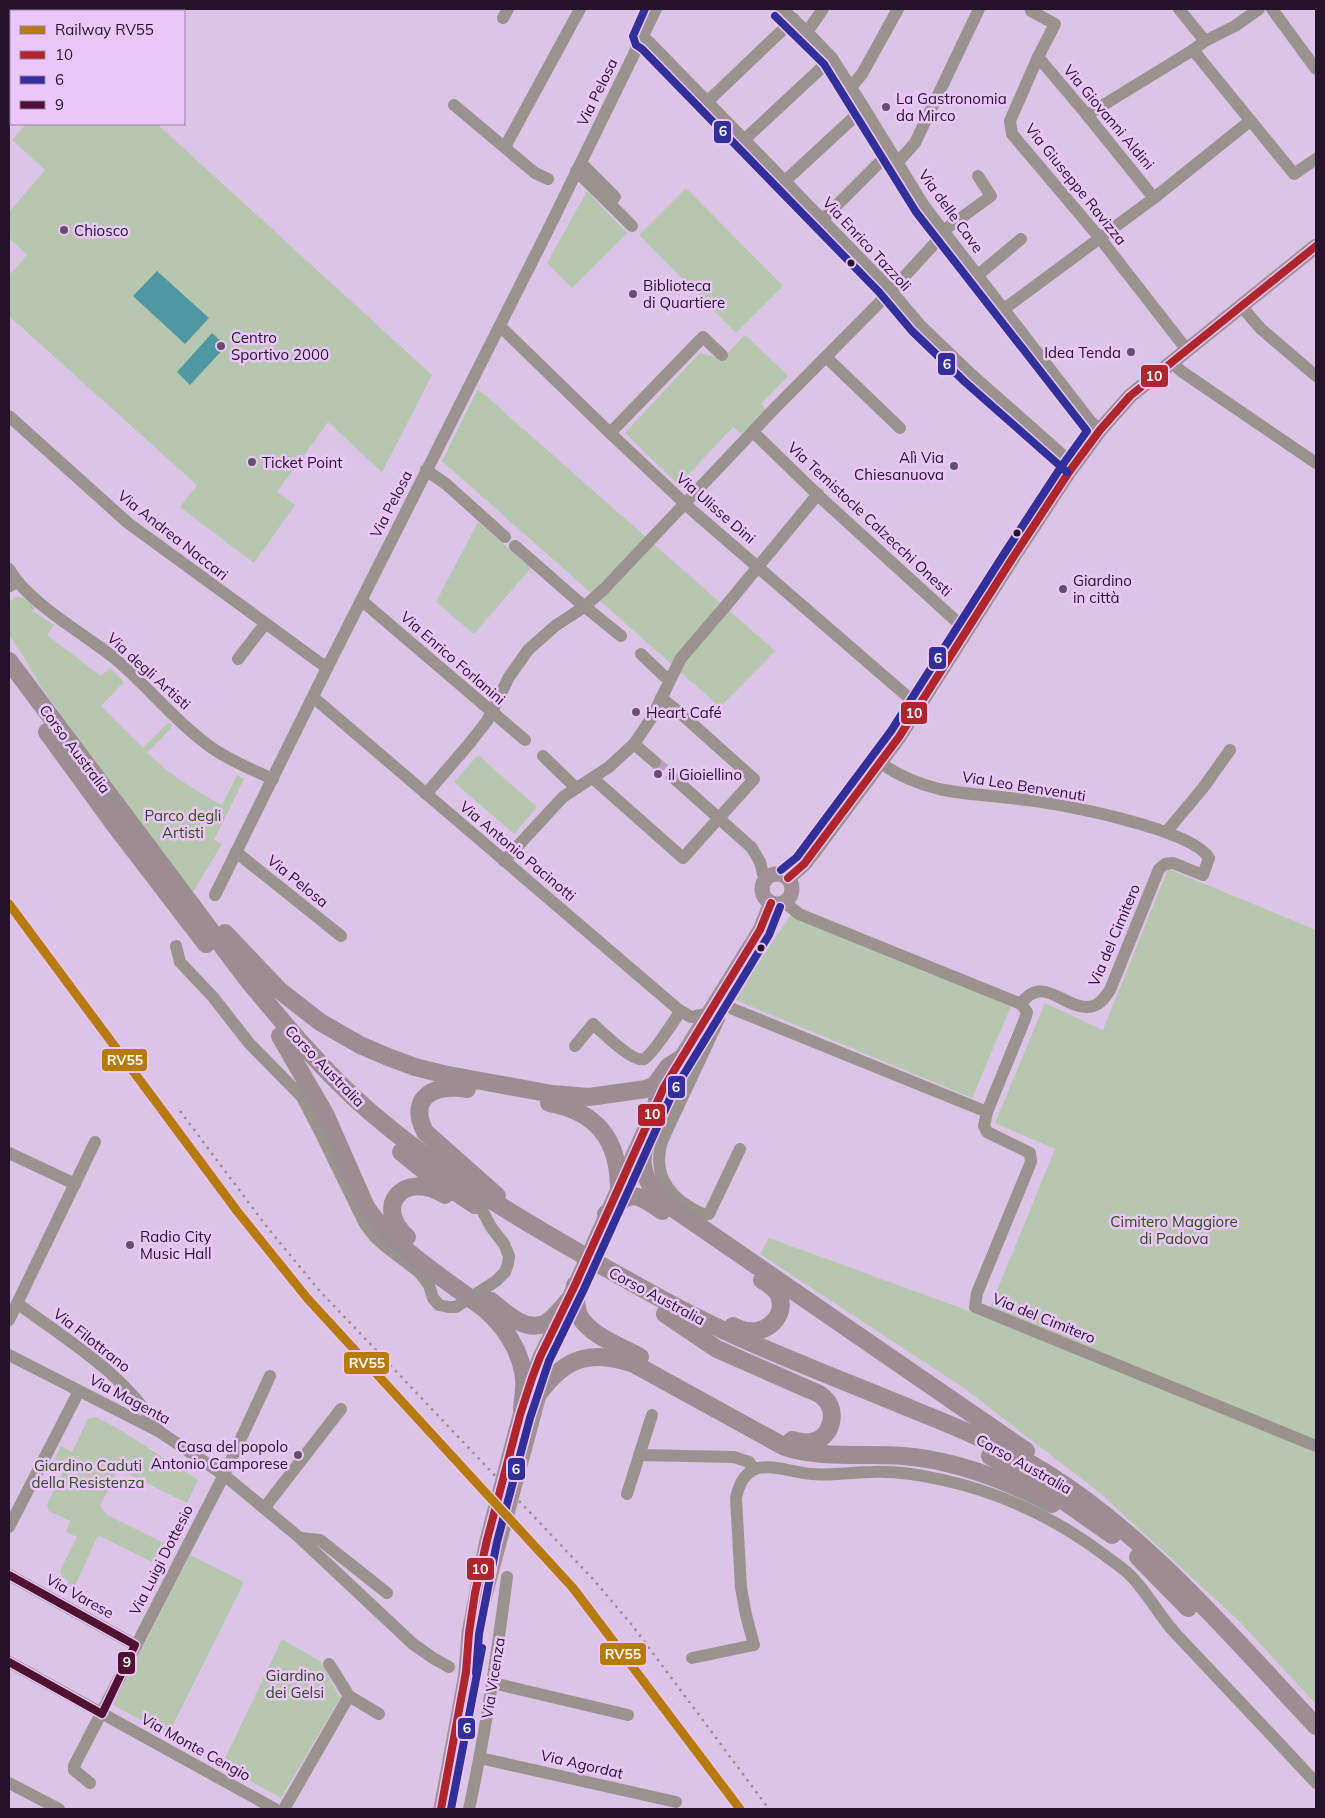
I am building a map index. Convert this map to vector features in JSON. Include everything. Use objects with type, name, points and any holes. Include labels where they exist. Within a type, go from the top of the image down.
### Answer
[{"type":"highway","name":"Corso Australia","points":[[9,661],[247,980],[334,1078],[367,1110],[435,1164],[467,1186],[626,1280],[712,1326],[943,1422],[1016,1456],[1044,1472],[1092,1504],[1316,1740]]},
{"type":"highway","name":"Corso Australia","points":[[9,680],[120,832],[235,982],[280,1036],[361,1119],[427,1173],[482,1210],[665,1314],[740,1350],[970,1446],[1034,1480],[1101,1526],[1132,1544],[1183,1586],[1316,1726]]},
{"type":"highway","points":[[172,878],[266,977],[297,1005],[320,1022],[360,1045],[406,1064],[443,1074],[579,1097],[646,1089],[655,1085],[668,1067],[680,1059]]},
{"type":"highway","points":[[280,1036],[324,1114],[366,1207],[373,1218],[405,1249],[516,1321],[533,1325],[544,1324],[564,1309]]},
{"type":"highway","points":[[538,1229],[425,1132],[420,1121],[419,1110],[420,1102],[428,1094],[436,1089],[456,1087],[572,1108],[592,1121],[609,1141],[617,1162],[619,1187]]},
{"type":"highway","points":[[658,1100],[655,1118],[644,1145],[642,1163],[649,1186],[664,1202],[1052,1468],[1113,1515],[1132,1544]]},
{"type":"highway","points":[[482,1210],[458,1204],[436,1190],[421,1185],[409,1186],[397,1195],[392,1207],[392,1221],[399,1231],[476,1296],[513,1342],[520,1357],[524,1380],[525,1414]]},
{"type":"highway","points":[[606,1214],[626,1197],[643,1198],[772,1286],[779,1296],[780,1310],[778,1317],[767,1327],[762,1330],[747,1332],[667,1295],[626,1280]]},
{"type":"highway","points":[[578,1279],[577,1308],[580,1317],[588,1327],[790,1440],[815,1442],[828,1432],[832,1419],[829,1404],[824,1398],[717,1349],[665,1314]]},
{"type":"highway","points":[[540,1392],[559,1370],[577,1360],[593,1356],[616,1357],[634,1364],[785,1447],[816,1454],[906,1456],[961,1466],[997,1478],[1033,1494],[1132,1544]]},
{"type":"main road","points":[[778,902],[768,900],[762,889],[776,878],[804,864],[880,763],[1074,465],[1100,430],[1130,396],[1316,246]]},
{"type":"main road","points":[[525,1414],[540,1356],[578,1279],[658,1100],[680,1059],[778,902],[790,896],[792,886],[776,878]]},
{"type":"main road","points":[[525,1414],[540,1392],[564,1309]]},
{"type":"main road","name":"Via Vicenza","points":[[441,1809],[466,1672],[469,1632],[525,1414]]},
{"type":"street","points":[[505,147],[580,9]]},
{"type":"street","name":"Via Pelosa","points":[[215,895],[656,9]]},
{"type":"street","name":"Via delle Cave","points":[[782,9],[832,58],[924,206],[1090,421],[1100,430]]},
{"type":"street","points":[[807,32],[823,9]]},
{"type":"street","points":[[851,87],[862,74],[898,9]]},
{"type":"street","points":[[822,220],[894,157],[915,143],[979,9]]},
{"type":"street","name":"Via Giuseppe Ravizza","points":[[1030,9],[1056,24],[1038,57],[1010,120],[1012,134],[1099,237],[1186,350]]},
{"type":"street","points":[[1179,9],[1205,41]]},
{"type":"street","points":[[1087,115],[1194,50],[1205,41],[1235,26],[1259,9]]},
{"type":"street","points":[[1272,9],[1316,69]]},
{"type":"street","points":[[707,102],[794,19]]},
{"type":"street","name":"Via Enrico Tazzoli","points":[[642,38],[648,40],[785,181],[891,291],[919,324],[972,375],[1074,465]]},
{"type":"street","points":[[1194,50],[1294,174],[1316,159]]},
{"type":"street","name":"Via Giovanni Aldini","points":[[1038,57],[1154,198]]},
{"type":"street","points":[[744,140],[832,58]]},
{"type":"street","points":[[454,105],[535,173],[548,179]]},
{"type":"street","points":[[785,181],[864,108]]},
{"type":"street","points":[[1004,309],[1154,198],[1250,121]]},
{"type":"street","points":[[578,167],[615,197],[609,203],[632,226]]},
{"type":"street","points":[[426,794],[470,744],[492,713],[509,677],[528,650],[555,626],[584,607],[604,588],[891,291],[944,233],[991,196],[978,176]]},
{"type":"street","points":[[978,275],[1021,239]]},
{"type":"street","points":[[1241,306],[1260,329],[1316,376]]},
{"type":"street","name":"Via Ulisse Dini","points":[[498,327],[504,330],[684,504],[908,697],[920,704]]},
{"type":"street","points":[[610,434],[703,337],[722,355]]},
{"type":"street","points":[[826,357],[900,428]]},
{"type":"street","points":[[1172,362],[1181,371],[1316,463]]},
{"type":"street","name":"Via Andrea Naccari","points":[[9,416],[128,523],[327,668]]},
{"type":"street","name":"Via Temistocle Calzecchi Onesti","points":[[753,432],[819,496],[955,620],[968,628]]},
{"type":"street","points":[[426,470],[446,484],[584,607],[621,636]]},
{"type":"street","points":[[504,861],[555,805],[576,788],[609,767],[634,744],[652,717],[681,658],[819,496]]},
{"type":"street","name":"Via degli Artisti","points":[[9,569],[13,583],[88,638],[129,671],[177,719],[213,749],[230,760],[273,779]]},
{"type":"street","name":"Via Enrico Forlanini","points":[[361,600],[525,740]]},
{"type":"street","points":[[238,659],[265,624]]},
{"type":"street","points":[[641,654],[664,676],[670,679]]},
{"type":"street","name":"Via Antonio Pacinotti","points":[[313,697],[679,1010],[690,1016],[711,1008]]},
{"type":"street","points":[[594,777],[683,858],[754,779],[673,706],[661,698]]},
{"type":"street","points":[[634,744],[655,762]]},
{"type":"street","points":[[1167,832],[1203,788],[1230,750]]},
{"type":"street","points":[[543,756],[576,788]]},
{"type":"street","name":"Via Leo Benvenuti","points":[[880,763],[904,777],[937,789],[1071,807],[1167,832],[1206,851],[1210,858],[1203,875]]},
{"type":"street","points":[[676,780],[749,845],[760,862],[776,878]]},
{"type":"street","name":"Via Pelosa","points":[[236,852],[341,936]]},
{"type":"street","name":"Via del Cimitero","points":[[1021,1004],[1031,993],[1043,991],[1084,1007],[1094,1006],[1110,990],[1159,869],[1166,864],[1173,863],[1203,875]]},
{"type":"street","points":[[711,1008],[733,1009],[987,1112],[1025,1019],[1027,1012],[1021,1004],[799,914],[778,902]]},
{"type":"street","name":"Corso Australia","points":[[176,946],[180,962],[213,998],[249,1043],[302,1097],[365,1224],[380,1242],[419,1272],[439,1305],[456,1307],[496,1281],[505,1272],[509,1256],[504,1244],[491,1227],[482,1210]]},
{"type":"street","points":[[711,1008],[719,1019],[664,1139],[658,1156],[660,1172],[674,1195],[698,1212],[705,1215],[709,1214],[740,1149]]},
{"type":"street","points":[[574,1046],[593,1024],[633,1058],[643,1059],[659,1042],[678,1015],[679,1010]]},
{"type":"street","name":"Via del Cimitero","points":[[987,1112],[984,1126],[987,1132],[1030,1153],[1031,1162],[977,1293],[975,1307],[1316,1446]]},
{"type":"street","points":[[9,1320],[95,1142]]},
{"type":"street","points":[[9,1153],[75,1184]]},
{"type":"street","name":"Via Filottrano","points":[[17,1303],[122,1382],[149,1414],[160,1432]]},
{"type":"street","name":"Via Magenta","points":[[9,1355],[160,1432],[224,1475],[265,1507],[300,1538],[413,1644],[449,1667]]},
{"type":"street","name":"Via Luigi Dottesio","points":[[102,1714],[135,1645],[224,1475],[270,1376]]},
{"type":"street","points":[[9,1528],[79,1390]]},
{"type":"street","points":[[265,1507],[341,1409]]},
{"type":"street","points":[[627,1494],[652,1415]]},
{"type":"street","points":[[639,1454],[734,1457],[749,1462],[754,1469]]},
{"type":"street","points":[[692,1658],[754,1645],[741,1588],[736,1498],[739,1485],[754,1469],[765,1466],[813,1474],[896,1473],[942,1480],[978,1489],[1013,1501],[1052,1520],[1080,1537],[1130,1575],[1166,1623],[1316,1783]]},
{"type":"street","name":"Via Magenta","points":[[300,1538],[320,1540],[387,1593]]},
{"type":"street","name":"Via Varese","points":[[9,1575],[135,1645]]},
{"type":"street","name":"Via Vicenza","points":[[469,1809],[493,1683],[507,1576]]},
{"type":"street","name":"Via Monte Cengio","points":[[9,1662],[275,1809]]},
{"type":"street","points":[[329,1664],[349,1696],[378,1714]]},
{"type":"street","points":[[493,1683],[628,1715]]},
{"type":"street","points":[[284,1809],[349,1696]]},
{"type":"street","points":[[90,1783],[73,1768],[102,1714]]},
{"type":"street","name":"Via Agordat","points":[[480,1758],[676,1802]]},
{"type":"street","points":[[9,1782],[59,1809]]},
{"type":"green space","name":"Centro Sportivo 2000","points":[[25,125],[158,125],[432,375],[382,472],[328,422],[277,492],[295,505],[254,563],[180,507],[197,485],[9,316],[9,275],[27,255],[9,238],[9,212],[45,170],[12,140]]},
{"type":"green space","points":[[686,188],[783,286],[736,333],[639,235]]},
{"type":"green space","points":[[587,191],[627,233],[572,288],[547,263]]},
{"type":"green space","points":[[745,335],[788,376],[761,404],[766,410],[742,435],[733,427],[686,477],[683,489],[625,433],[700,353],[722,359]]},
{"type":"green space","points":[[478,389],[775,651],[720,707],[442,461]]},
{"type":"green space","points":[[478,522],[531,568],[474,634],[436,602]]},
{"type":"green space","name":"Parco degli Artisti","points":[[15,597],[25,598],[36,605],[32,611],[54,625],[47,635],[101,676],[110,668],[124,682],[101,706],[143,748],[169,722],[173,726],[147,753],[164,768],[192,788],[222,805],[237,775],[244,779],[214,840],[222,844],[193,892],[160,851],[41,687],[9,635],[9,602]]},
{"type":"green space","points":[[478,755],[537,807],[514,834],[454,782]]},
{"type":"green space","name":"Cimitero Maggiore di Padova","points":[[1168,869],[1316,930],[1316,1441],[990,1308],[1055,1149],[995,1123],[1045,1003],[1103,1030]]},
{"type":"green space","points":[[791,915],[1011,1006],[972,1098],[733,999]]},
{"type":"green space","points":[[769,1238],[969,1311],[1316,1451],[1316,1704],[1238,1620],[1100,1493],[964,1388],[760,1254]]},
{"type":"green space","name":"Giardino Caduti della Resistenza","points":[[95,1417],[117,1428],[198,1480],[187,1503],[118,1469],[100,1506],[107,1515],[164,1543],[154,1563],[98,1535],[74,1588],[67,1585],[69,1581],[62,1577],[60,1571],[77,1537],[66,1532],[70,1521],[49,1511],[47,1504],[63,1472],[51,1466],[61,1446],[72,1452],[88,1419]]},
{"type":"green space","points":[[190,1555],[244,1582],[168,1735],[113,1705]]},
{"type":"green space","name":"Giardino dei Gelsi","points":[[282,1639],[321,1662],[340,1698],[281,1798],[222,1765]]},
{"type":"shaded area","points":[[157,271],[209,318],[185,344],[133,296]]},
{"type":"shaded area","points":[[212,333],[226,346],[190,385],[177,372]]},
{"type":"tunnel","points":[[655,762],[676,780]]},
{"type":"railway","points":[[180,1111],[267,1227],[318,1289],[593,1579],[632,1625],[769,1809]]},
{"type":"rail line","name":"RV55","points":[[9,904],[237,1211],[307,1298],[573,1588],[740,1809]]},
{"type":"transit line","name":"6","points":[[645,9],[633,36],[636,45],[879,292],[912,331],[965,382],[1067,472]]},
{"type":"transit line","name":"6","points":[[775,16],[824,64],[916,212],[1087,431],[1004,554],[891,731],[797,857],[781,870]]},
{"type":"transit line","name":"10","points":[[788,878],[804,864],[899,737],[1012,559],[1069,472],[1100,430],[1130,396],[1316,246]]},
{"type":"transit line","name":"10","points":[[441,1809],[466,1672],[475,1593],[520,1415],[532,1378],[664,1087],[760,930],[771,903]]},
{"type":"transit line","name":"6","points":[[476,1673],[479,1634],[497,1542],[530,1418],[549,1361],[584,1289],[673,1092],[769,935],[780,907]]},
{"type":"transit line","name":"9","points":[[9,1575],[135,1645],[102,1714],[9,1662]]},
{"type":"transit line","name":"6","points":[[451,1809],[482,1648]]},
{"type":"place","name":"La Gastronomia da Mirco","points":[[886,107]]},
{"type":"place","name":"Chiosco","points":[[64,230]]},
{"type":"place","name":"Biblioteca di Quartiere","points":[[633,294]]},
{"type":"place","name":"Centro Sportivo 2000","points":[[221,346]]},
{"type":"place","name":"Idea Tenda","points":[[1131,352]]},
{"type":"place","name":"Ticket Point","points":[[252,462]]},
{"type":"place","name":"Alì Via Chiesanuova","points":[[954,466]]},
{"type":"place","name":"Giardino in città","points":[[1063,589]]},
{"type":"place","name":"Heart Café","points":[[636,712]]},
{"type":"place","name":"il Gioiellino","points":[[658,774]]},
{"type":"place","name":"Radio City Music Hall","points":[[130,1245]]},
{"type":"place","name":"Casa del popolo Antonio Camporese","points":[[298,1455]]}]
